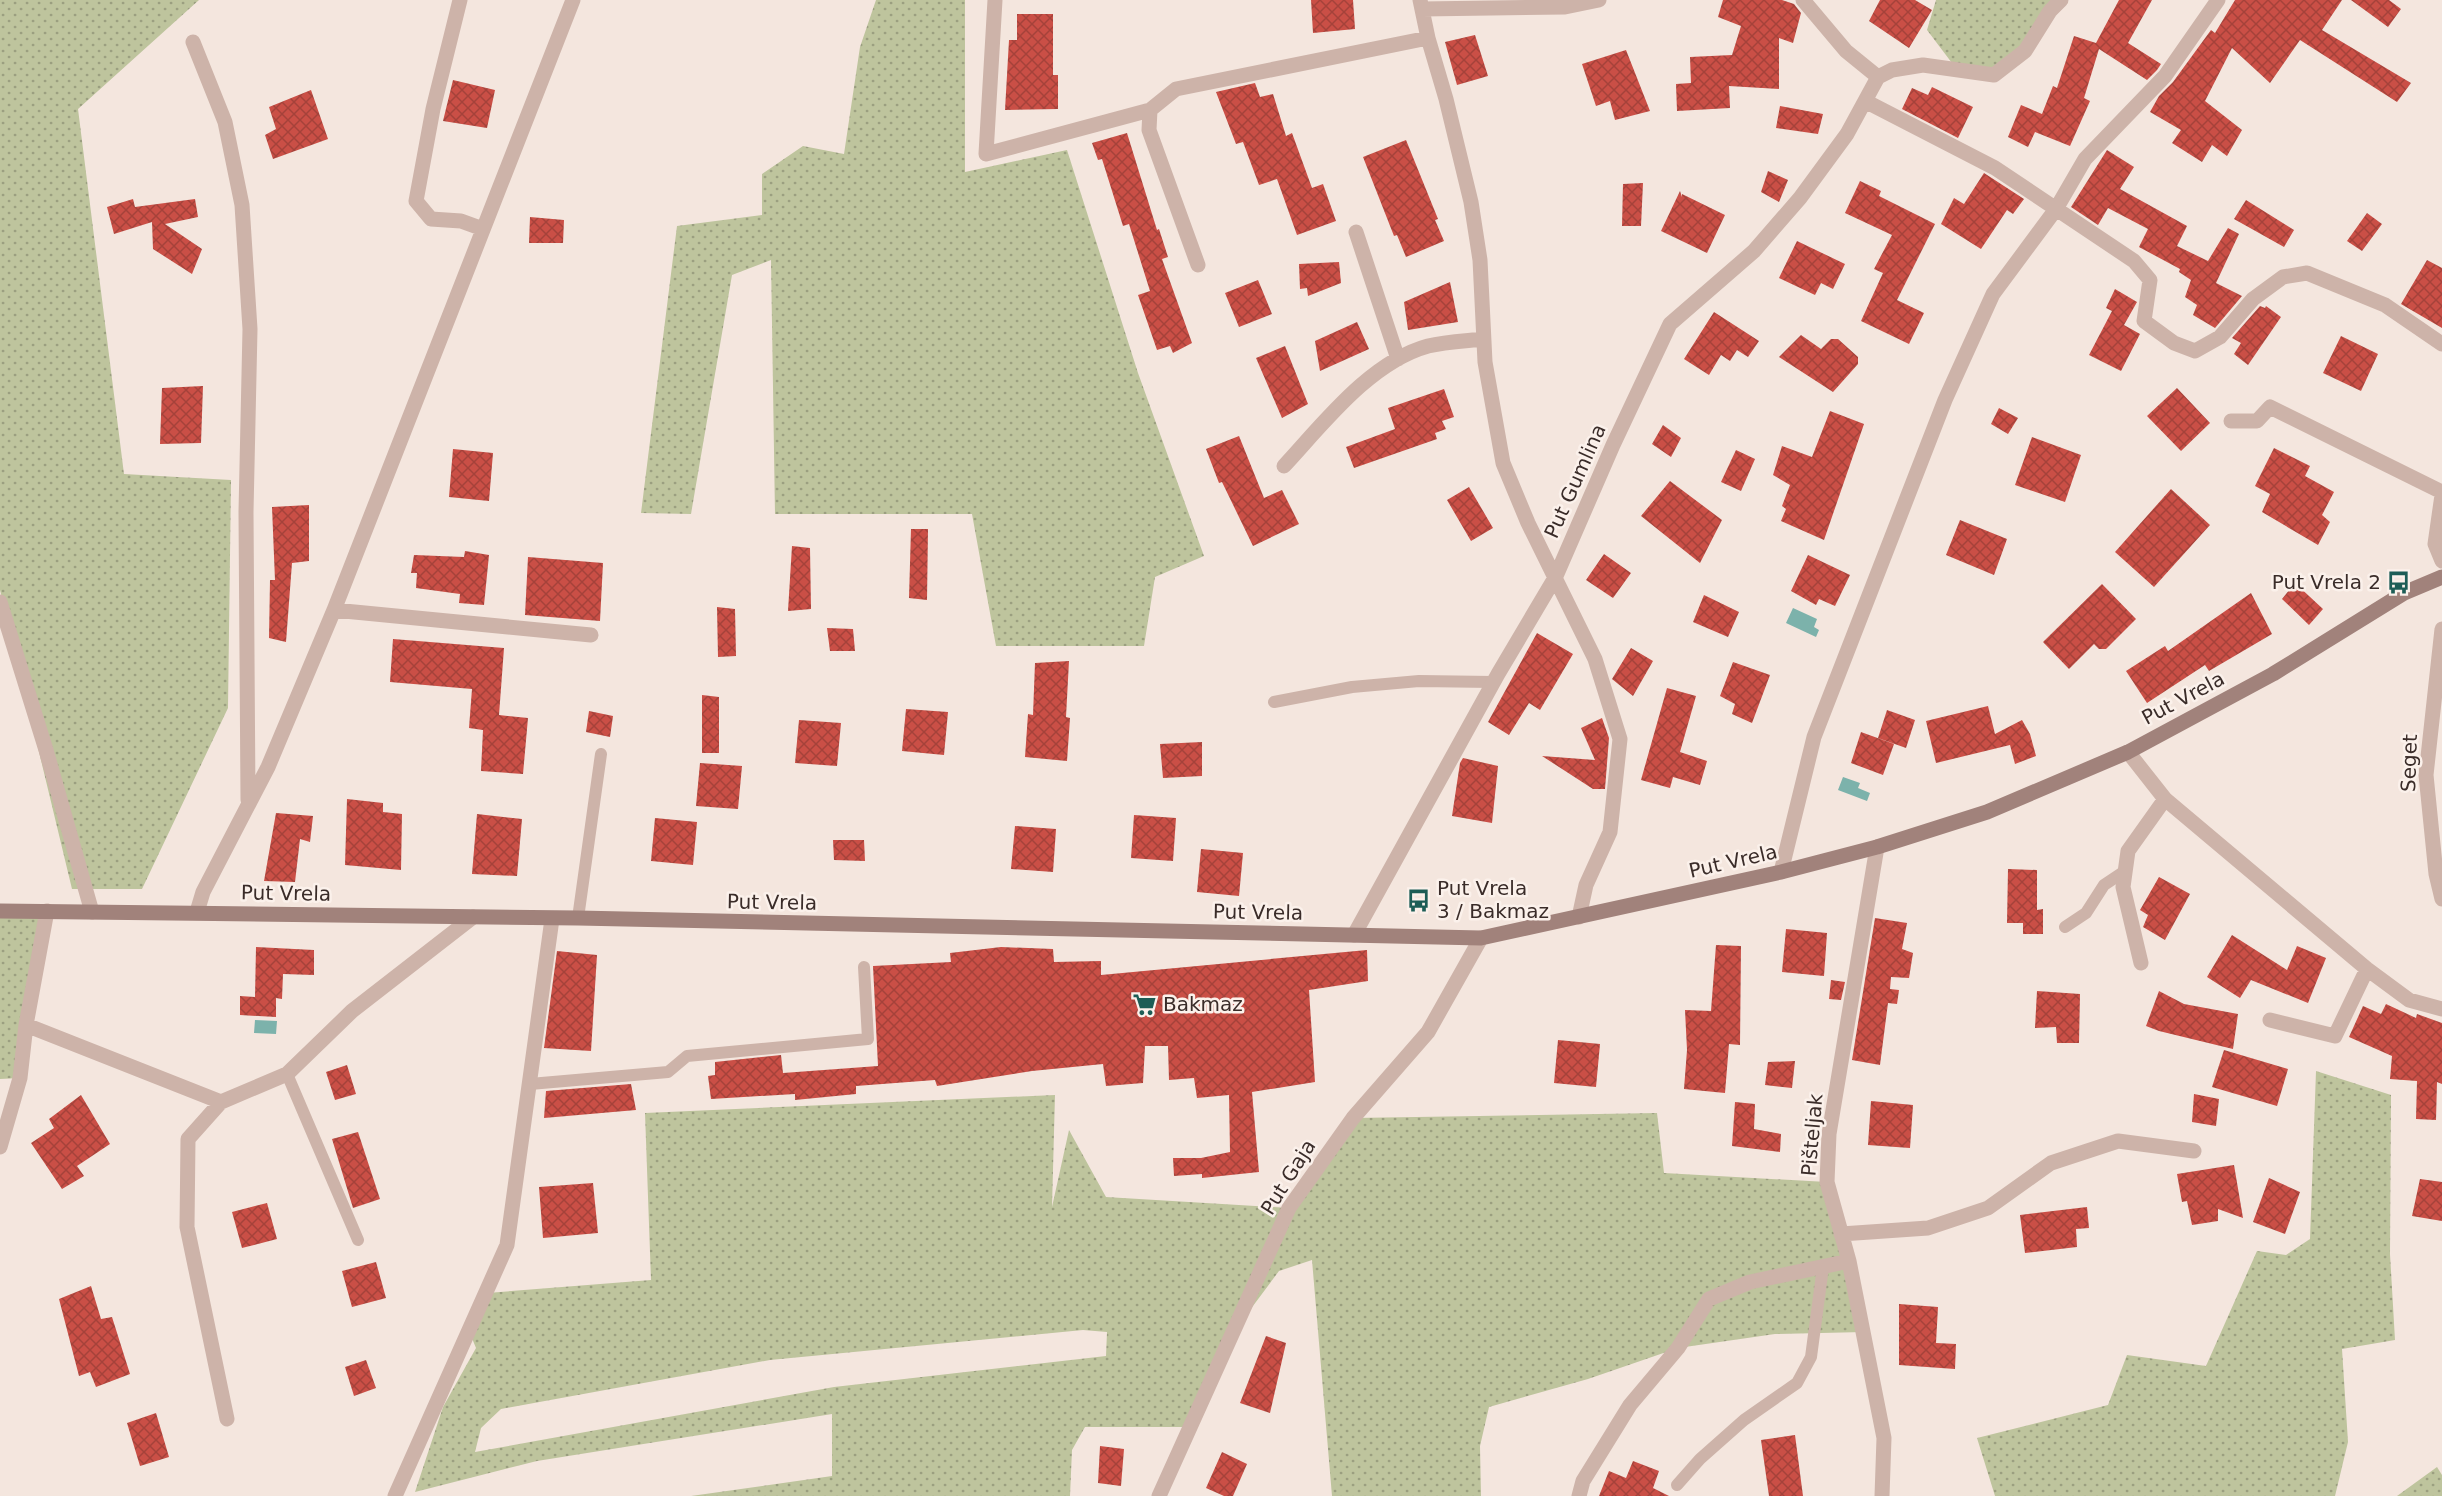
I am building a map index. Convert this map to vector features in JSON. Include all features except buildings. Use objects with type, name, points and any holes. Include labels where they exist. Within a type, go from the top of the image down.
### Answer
[{"type":"main road","name":"Put Vrela","points":[[0,910],[578,918],[1480,938],[1781,872],[1877,847],[1987,812],[2128,752],[2273,674],[2404,593],[2442,577]]},
{"type":"street","points":[[460,0],[433,109],[416,201],[431,219],[461,220],[483,229]]},
{"type":"street","points":[[197,912],[203,892],[268,768],[334,610],[573,0]]},
{"type":"street","points":[[996,0],[986,154],[1150,110],[1176,89],[1428,38]]},
{"type":"street","points":[[1579,917],[1586,885],[1610,832],[1620,739],[1595,658],[1528,523],[1503,462],[1485,362],[1480,260],[1471,202],[1421,5],[1565,7],[1599,0]]},
{"type":"street","points":[[1803,0],[1846,51],[1878,77],[1892,70],[1923,65],[1994,75],[2025,51],[2050,11],[2061,0]]},
{"type":"street","points":[[1781,872],[1814,737],[1945,400],[1993,294],[2056,209],[2085,159],[2165,76],[2218,0]]},
{"type":"street","points":[[193,42],[225,122],[242,205],[250,329],[246,512],[249,803]]},
{"type":"street","name":"Put Gumlina","points":[[1354,935],[1493,682],[1556,576],[1613,445],[1670,324],[1755,251],[1800,198],[1847,134],[1878,77]]},
{"type":"street","points":[[1865,101],[1995,168],[2134,261],[2150,280],[2144,321],[2174,343],[2195,351],[2220,337],[2253,299],[2283,277],[2307,273],[2385,305],[2442,344]]},
{"type":"street","points":[[1150,110],[1149,130],[1198,265]]},
{"type":"street","points":[[1356,232],[1398,359]]},
{"type":"street","points":[[1284,466],[1342,404],[1381,370],[1398,359],[1428,346],[1483,339]]},
{"type":"street","points":[[2231,421],[2257,421],[2270,407],[2442,494],[2435,544],[2442,561]]},
{"type":"street","points":[[0,602],[46,750],[92,912]]},
{"type":"street","points":[[334,610],[591,635]]},
{"type":"street","name":"Seget","points":[[2442,629],[2426,776],[2436,874],[2442,899]]},
{"type":"street","points":[[2128,752],[2165,799],[2367,969],[2409,999],[2442,1009]]},
{"type":"street","points":[[2141,963],[2123,887],[2125,871],[2128,851],[2165,799]]},
{"type":"street","name":"Pišteljak","points":[[1877,847],[1829,1134],[1827,1182],[1849,1261],[1884,1438],[1882,1496]]},
{"type":"street","points":[[0,1147],[20,1078],[26,1025],[47,911]]},
{"type":"street","points":[[227,1419],[187,1227],[188,1139],[221,1102],[287,1074],[352,1011],[473,917]]},
{"type":"street","points":[[395,1496],[507,1245],[552,919]]},
{"type":"street","name":"Put Gaja","points":[[1159,1496],[1289,1208],[1353,1118],[1428,1032],[1480,938]]},
{"type":"street","points":[[2270,1020],[2335,1036],[2367,969]]},
{"type":"street","points":[[26,1025],[221,1102]]},
{"type":"street","points":[[1841,1234],[1928,1228],[1988,1208],[2051,1163],[2118,1141],[2194,1151]]},
{"type":"street","points":[[1579,1496],[1583,1481],[1630,1405],[1678,1348],[1709,1299],[1750,1282],[1849,1261]]},
{"type":"lane","points":[[1274,702],[1352,687],[1419,681],[1493,682]]},
{"type":"lane","points":[[578,918],[601,754]]},
{"type":"lane","points":[[2065,927],[2086,913],[2104,885],[2125,871]]},
{"type":"lane","points":[[530,1084],[668,1072],[687,1056],[868,1039],[864,968]]},
{"type":"lane","points":[[287,1074],[358,1239]]},
{"type":"lane","points":[[1677,1485],[1700,1459],[1744,1420],[1797,1383],[1811,1357],[1823,1267]]},
{"type":"green space","points":[[0,0],[199,0],[78,109],[124,474],[231,480],[228,708],[142,889],[72,889],[0,590]]},
{"type":"green space","points":[[876,0],[965,0],[965,172],[1067,150],[1138,373],[1204,556],[1155,577],[1144,646],[996,646],[972,514],[775,514],[771,260],[732,275],[691,514],[641,513],[677,226],[762,215],[762,174],[803,146],[844,154],[860,47]]},
{"type":"green space","points":[[1936,0],[2061,0],[1994,75],[1958,71],[1927,30]]},
{"type":"green space","points":[[0,911],[47,911],[20,1078],[0,1079]]},
{"type":"green space","points":[[2316,1071],[2391,1095],[2390,1254],[2395,1340],[2342,1349],[2348,1442],[2335,1496],[1995,1496],[1977,1438],[2108,1405],[2127,1355],[2206,1366],[2257,1251],[2286,1255],[2310,1239]]},
{"type":"green space","points":[[1055,1095],[1052,1207],[1069,1130],[1106,1197],[1289,1208],[1353,1118],[1657,1113],[1664,1173],[1827,1182],[1864,1332],[1775,1334],[1678,1348],[1588,1379],[1489,1407],[1480,1446],[1481,1496],[1332,1496],[1312,1260],[1279,1271],[1232,1334],[1190,1427],[1085,1427],[1072,1450],[1070,1496],[691,1496],[832,1476],[832,1414],[537,1461],[415,1492],[443,1407],[476,1348],[469,1331],[487,1293],[651,1280],[645,1113]],"holes":[[[1083,1330],[1107,1332],[1106,1356],[834,1387],[475,1452],[481,1428],[501,1409],[770,1360]]]},
{"type":"green space","points":[[2437,1467],[2442,1475],[2442,1496],[2397,1496]]},
{"type":"water","points":[[1793,608],[1817,619],[1814,627],[1819,630],[1816,637],[1786,623]]},
{"type":"water","points":[[1843,777],[1860,783],[1858,788],[1870,793],[1867,801],[1838,790]]},
{"type":"water","points":[[255,1020],[277,1021],[276,1034],[254,1033]]},
{"type":"place","name":"Put Vrela 2","points":[[2399,582]]},
{"type":"place","name":"Put Vrela 3 / Bakmaz","points":[[1419,900]]},
{"type":"place","name":"Bakmaz","points":[[1145,1004]]}]
